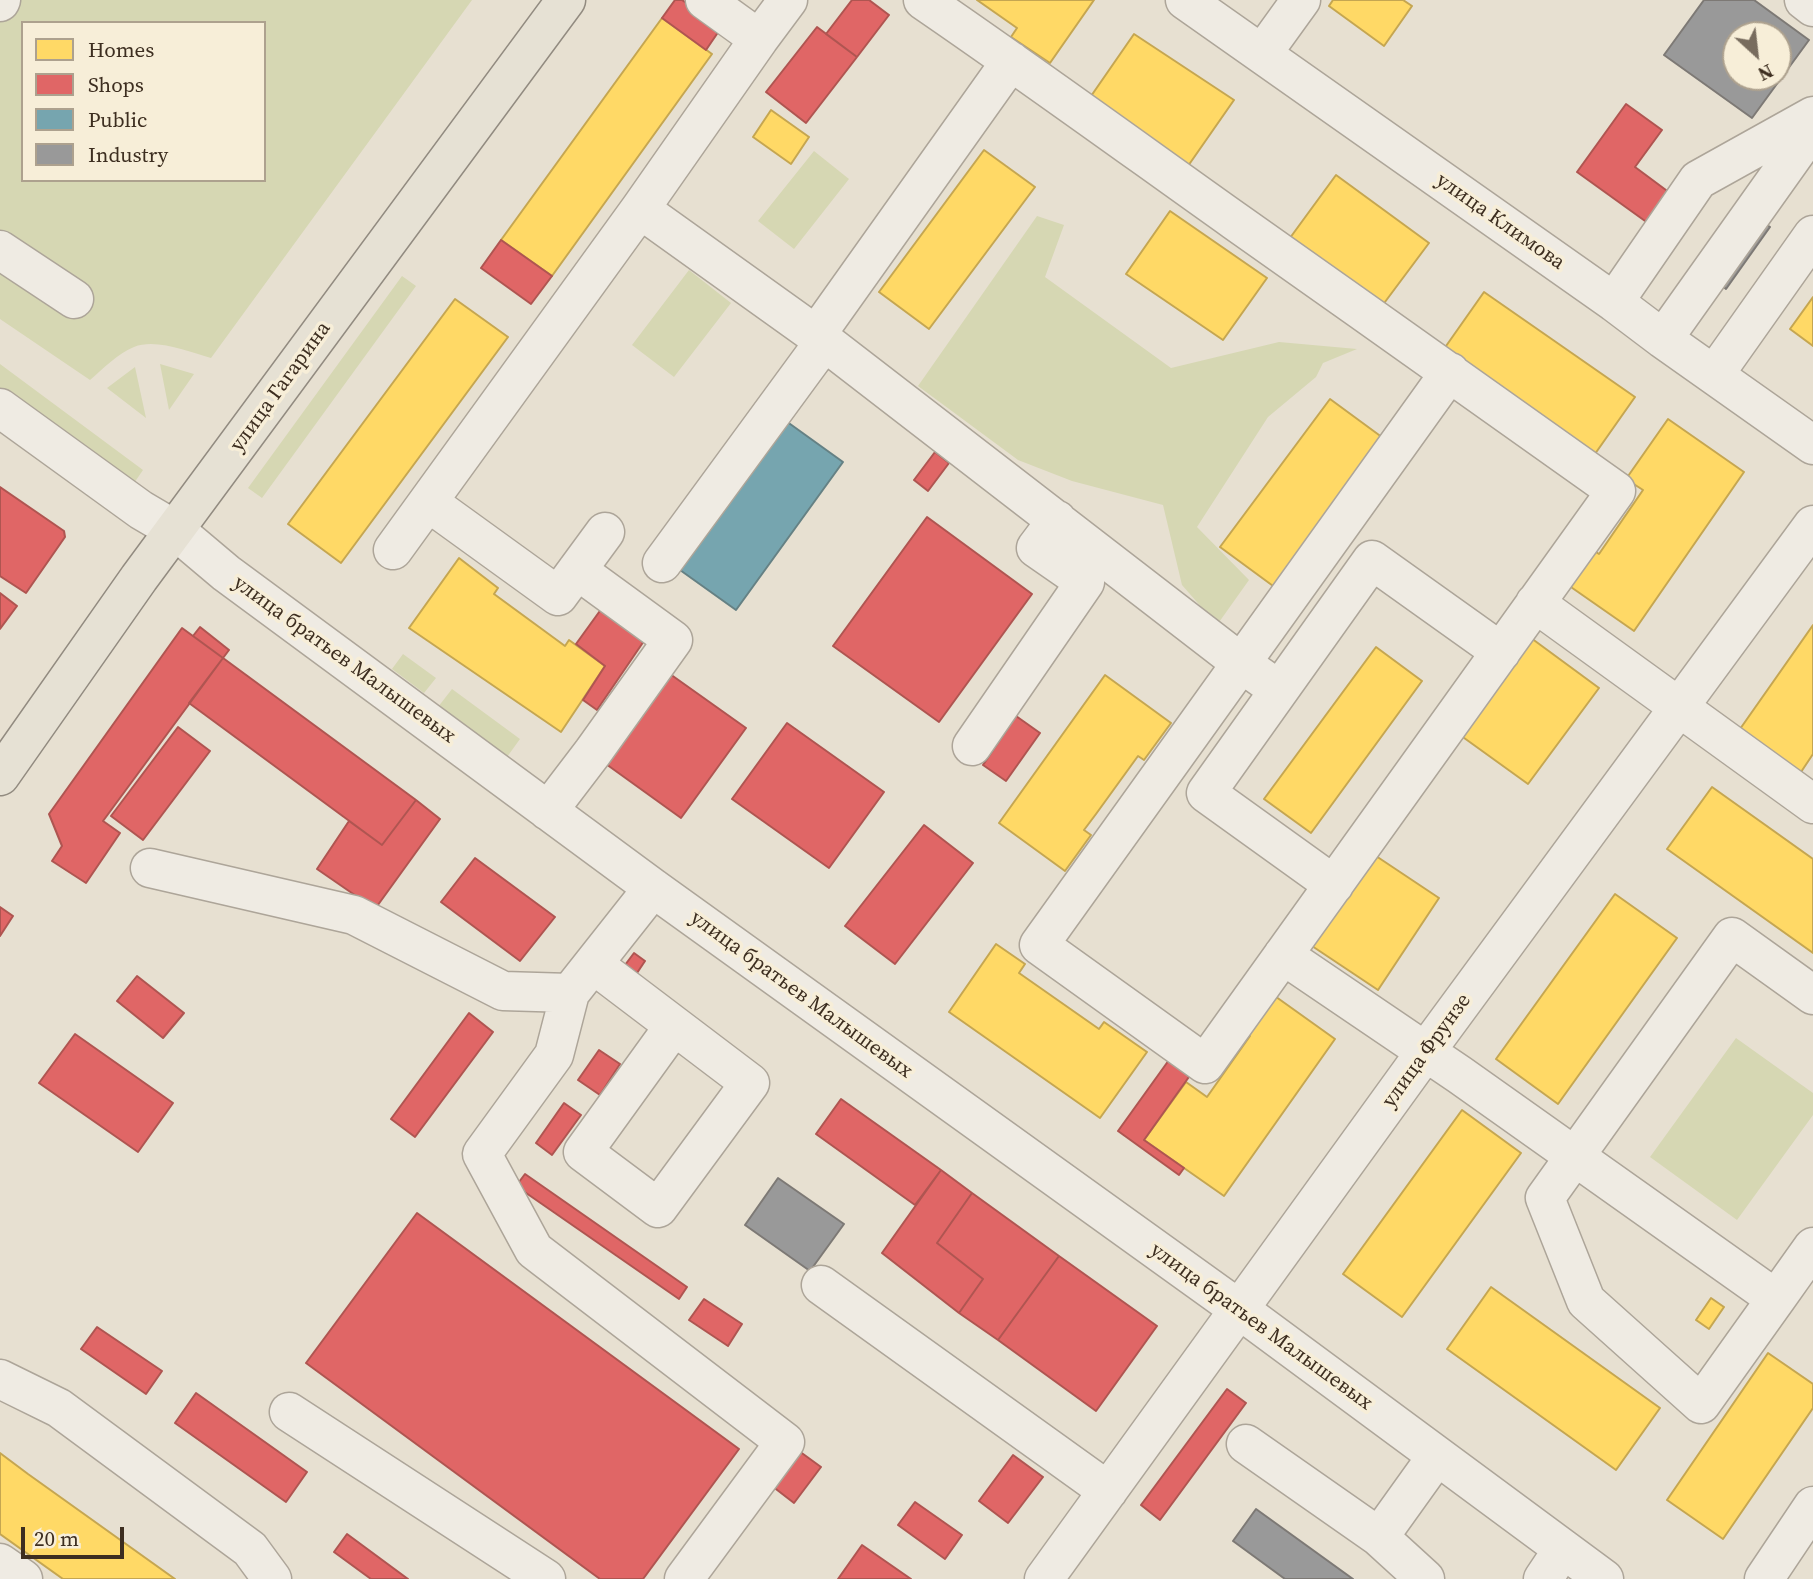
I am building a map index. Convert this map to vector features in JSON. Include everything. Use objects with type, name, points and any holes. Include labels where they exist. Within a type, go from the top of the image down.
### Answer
[{"type":"main road","name":"улица Гагарина","points":[[0,776],[175,530],[566,0]]},
{"type":"street","points":[[705,0],[759,40]]},
{"type":"street","points":[[393,550],[788,0]]},
{"type":"street","points":[[923,0],[1450,372],[1616,491],[1205,1064],[1039,945],[1450,372]]},
{"type":"street","name":"улица Климова","points":[[1185,0],[1813,445]]},
{"type":"street","points":[[1262,54],[1301,0]]},
{"type":"street","points":[[1804,0],[1813,7]]},
{"type":"street","points":[[662,563],[1011,61]]},
{"type":"street","points":[[1614,302],[1698,180],[1813,117]]},
{"type":"street","points":[[1663,339],[1813,128]]},
{"type":"street","points":[[640,209],[820,339],[1279,690]]},
{"type":"street","points":[[1714,375],[1813,235]]},
{"type":"street","points":[[0,250],[74,299]]},
{"type":"street","name":"улица братьев Малышевых","points":[[0,408],[141,510],[175,530],[226,573],[548,811],[1240,1310],[1437,1456],[1553,1564],[1604,1579]]},
{"type":"street","points":[[428,502],[558,596],[605,531]]},
{"type":"street","points":[[972,746],[1085,582],[1036,548],[1057,520]]},
{"type":"street","name":"улица Фрунзе","points":[[1044,1579],[1426,1051],[1813,525]]},
{"type":"street","points":[[1334,885],[1206,793],[1372,560],[1501,652]]},
{"type":"street","points":[[548,811],[673,640],[577,570]]},
{"type":"street","points":[[1535,603],[1813,804]]},
{"type":"street","points":[[150,869],[354,915],[503,991],[582,979],[674,1026],[750,1083],[658,1208],[583,1152],[674,1026]]},
{"type":"street","points":[[653,888],[582,979],[554,1055],[482,1154],[534,1250],[785,1442],[684,1579]]},
{"type":"street","points":[[1813,995],[1732,937],[1545,1198],[1586,1301],[1701,1404],[1813,1247]]},
{"type":"street","points":[[1283,955],[1426,1051],[1776,1299]]},
{"type":"street","points":[[821,1285],[1108,1491]]},
{"type":"street","points":[[0,1379],[59,1408],[250,1549],[272,1579]]},
{"type":"street","points":[[289,1412],[546,1579]]},
{"type":"street","points":[[1246,1444],[1379,1537],[1425,1579]]},
{"type":"street","points":[[1379,1537],[1437,1456]]},
{"type":"street","points":[[1764,1579],[1813,1506]]},
{"type":"street","points":[[0,1563],[23,1579]]},
{"type":"green space","points":[[0,0],[472,0],[211,358],[172,347],[143,345],[122,353],[90,380],[0,319]]},
{"type":"green space","points":[[814,151],[849,179],[794,249],[758,221]]},
{"type":"green space","points":[[1037,216],[1064,225],[1045,277],[1171,368],[1279,342],[1357,349],[1323,363],[1316,377],[1268,417],[1197,527],[1249,580],[1217,625],[1182,585],[1163,505],[1072,481],[1018,460],[918,386]]},
{"type":"green space","points":[[689,270],[731,303],[674,377],[632,345]]},
{"type":"green space","points":[[402,276],[416,286],[262,498],[248,488]]},
{"type":"green space","points":[[0,364],[143,470],[130,489],[0,393]]},
{"type":"green space","points":[[160,364],[194,374],[169,410]]},
{"type":"green space","points":[[135,367],[146,418],[107,388]]},
{"type":"green space","points":[[403,654],[436,678],[424,693],[392,669]]},
{"type":"green space","points":[[452,689],[520,739],[507,757],[438,707]]},
{"type":"green space","points":[[1736,1038],[1813,1093],[1813,1115],[1737,1220],[1650,1157]]},
{"type":"building: Homes","points":[[977,0],[1094,0],[1050,63],[1011,37],[1017,28]]},
{"type":"building: Homes","points":[[1333,0],[1403,0],[1412,6],[1384,46],[1329,6]]},
{"type":"building: Homes","points":[[662,18],[712,54],[552,276],[501,240]]},
{"type":"building: Homes","points":[[1134,34],[1234,100],[1188,166],[1089,99]]},
{"type":"building: Homes","points":[[771,110],[809,137],[791,164],[753,137]]},
{"type":"building: Homes","points":[[984,150],[1035,187],[929,329],[879,292]]},
{"type":"building: Homes","points":[[1336,175],[1429,243],[1379,310],[1287,242]]},
{"type":"building: Homes","points":[[1170,211],[1267,278],[1223,340],[1126,274]]},
{"type":"building: Homes","points":[[1484,292],[1635,397],[1590,461],[1439,356]]},
{"type":"building: Homes","points":[[1813,297],[1813,346],[1790,329]]},
{"type":"building: Homes","points":[[455,299],[508,337],[341,563],[288,524]]},
{"type":"building: Homes","points":[[1330,399],[1394,446],[1284,594],[1220,547]]},
{"type":"building: Homes","points":[[1668,419],[1744,472],[1634,631],[1568,585],[1593,550],[1599,554],[1643,490],[1626,479]]},
{"type":"building: Homes","points":[[459,558],[498,588],[494,594],[565,646],[569,640],[605,666],[561,732],[409,628]]},
{"type":"building: Homes","points":[[1813,625],[1813,754],[1801,772],[1740,729]]},
{"type":"building: Homes","points":[[1531,638],[1599,688],[1528,784],[1460,735]]},
{"type":"building: Homes","points":[[1376,647],[1422,681],[1311,833],[1264,799]]},
{"type":"building: Homes","points":[[1105,675],[1171,723],[1144,760],[1138,756],[1084,830],[1091,835],[1065,871],[999,823]]},
{"type":"building: Homes","points":[[1712,787],[1813,859],[1813,953],[1667,849]]},
{"type":"building: Homes","points":[[1373,854],[1439,898],[1378,990],[1312,946]]},
{"type":"building: Homes","points":[[1615,894],[1677,938],[1558,1104],[1496,1059]]},
{"type":"building: Homes","points":[[996,944],[1025,964],[1019,973],[1099,1029],[1104,1022],[1147,1052],[1100,1118],[949,1012]]},
{"type":"building: Homes","points":[[1272,994],[1335,1039],[1224,1196],[1144,1140],[1186,1082],[1207,1097],[1250,1036],[1244,1033]]},
{"type":"building: Homes","points":[[1462,1110],[1521,1153],[1402,1317],[1343,1274]]},
{"type":"building: Homes","points":[[1491,1287],[1660,1408],[1616,1470],[1447,1349]]},
{"type":"building: Homes","points":[[1711,1298],[1724,1307],[1709,1329],[1696,1320]]},
{"type":"building: Homes","points":[[1768,1353],[1813,1384],[1813,1408],[1723,1539],[1667,1500]]},
{"type":"building: Homes","points":[[0,1453],[175,1579],[63,1579],[0,1534]]},
{"type":"building: Shops","points":[[675,0],[682,0],[721,28],[706,50],[662,18]]},
{"type":"building: Shops","points":[[852,0],[869,0],[889,15],[857,57],[826,34]]},
{"type":"building: Shops","points":[[817,27],[857,57],[806,123],[766,92]]},
{"type":"building: Shops","points":[[1626,104],[1662,130],[1635,167],[1674,196],[1652,226],[1577,172]]},
{"type":"building: Shops","points":[[501,240],[552,276],[531,304],[481,268]]},
{"type":"building: Shops","points":[[935,452],[949,463],[928,491],[914,480]]},
{"type":"building: Shops","points":[[0,487],[64,531],[65,537],[26,593],[0,576]]},
{"type":"building: Shops","points":[[927,517],[1032,594],[939,722],[833,646]]},
{"type":"building: Shops","points":[[0,593],[17,606],[0,629]]},
{"type":"building: Shops","points":[[602,608],[646,638],[597,710],[583,700],[605,666],[576,644]]},
{"type":"building: Shops","points":[[200,627],[229,650],[223,658],[193,636]]},
{"type":"building: Shops","points":[[182,628],[223,658],[103,821],[120,833],[86,883],[52,861],[62,846],[49,814]]},
{"type":"building: Shops","points":[[223,658],[416,800],[382,845],[189,703]]},
{"type":"building: Shops","points":[[670,674],[746,728],[681,818],[606,764]]},
{"type":"building: Shops","points":[[1016,716],[1040,733],[1006,781],[983,765]]},
{"type":"building: Shops","points":[[787,723],[884,792],[829,868],[732,799]]},
{"type":"building: Shops","points":[[178,727],[210,751],[143,840],[111,816]]},
{"type":"building: Shops","points":[[416,800],[440,819],[375,909],[317,869],[349,821],[382,845]]},
{"type":"building: Shops","points":[[924,825],[973,863],[895,964],[845,926]]},
{"type":"building: Shops","points":[[475,858],[555,917],[520,961],[441,902]]},
{"type":"building: Shops","points":[[0,907],[13,916],[0,936]]},
{"type":"building: Shops","points":[[634,953],[645,961],[637,973],[625,965]]},
{"type":"building: Shops","points":[[137,976],[184,1013],[163,1038],[117,1001]]},
{"type":"building: Shops","points":[[469,1013],[493,1032],[415,1137],[391,1119]]},
{"type":"building: Shops","points":[[75,1034],[173,1103],[138,1152],[39,1083]]},
{"type":"building: Shops","points":[[599,1050],[620,1064],[600,1095],[578,1080]]},
{"type":"building: Shops","points":[[1174,1053],[1196,1067],[1144,1140],[1184,1168],[1179,1175],[1118,1131]]},
{"type":"building: Shops","points":[[841,1099],[941,1170],[915,1205],[816,1134]]},
{"type":"building: Shops","points":[[564,1103],[581,1115],[552,1155],[536,1143]]},
{"type":"building: Shops","points":[[941,1170],[972,1193],[937,1243],[983,1279],[959,1313],[882,1253]]},
{"type":"building: Shops","points":[[525,1174],[687,1287],[679,1299],[516,1186]]},
{"type":"building: Shops","points":[[972,1193],[1059,1256],[998,1340],[959,1313],[983,1279],[937,1243]]},
{"type":"building: Shops","points":[[417,1213],[739,1449],[643,1579],[600,1579],[306,1363]]},
{"type":"building: Shops","points":[[1059,1256],[1157,1326],[1096,1411],[998,1340]]},
{"type":"building: Shops","points":[[704,1299],[742,1324],[728,1346],[689,1320]]},
{"type":"building: Shops","points":[[97,1327],[162,1371],[146,1394],[81,1349]]},
{"type":"building: Shops","points":[[1227,1389],[1246,1403],[1160,1520],[1141,1505]]},
{"type":"building: Shops","points":[[196,1393],[307,1472],[286,1502],[175,1423]]},
{"type":"building: Shops","points":[[799,1451],[821,1467],[794,1503],[772,1486]]},
{"type":"building: Shops","points":[[1013,1455],[1043,1477],[1008,1523],[979,1501]]},
{"type":"building: Shops","points":[[915,1502],[962,1535],[945,1559],[898,1525]]},
{"type":"building: Shops","points":[[347,1534],[408,1579],[371,1579],[334,1552]]},
{"type":"building: Shops","points":[[862,1545],[911,1579],[838,1579]]},
{"type":"building: Public","points":[[779,416],[843,462],[736,610],[673,565]]},
{"type":"building: Industry","points":[[1704,0],[1754,0],[1783,21],[1722,21],[1722,91],[1772,91],[1752,118],[1664,55]]},
{"type":"building: Industry","points":[[1792,28],[1809,40],[1792,63]]},
{"type":"building: Industry","points":[[1754,216],[1770,227],[1726,289],[1712,277]]},
{"type":"building: Industry","points":[[778,1178],[844,1224],[810,1271],[745,1225]]},
{"type":"building: Industry","points":[[1256,1509],[1353,1579],[1285,1579],[1233,1541]]}]
